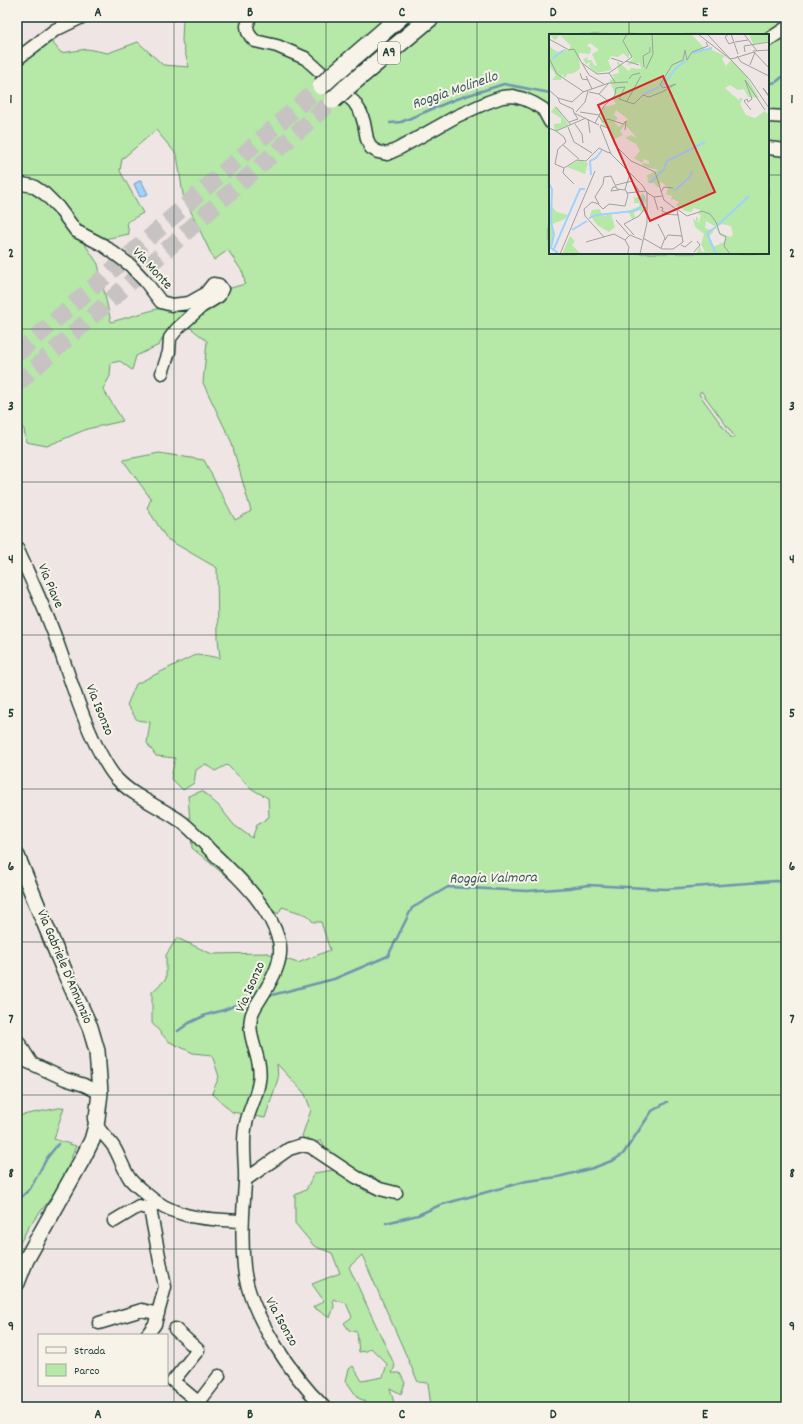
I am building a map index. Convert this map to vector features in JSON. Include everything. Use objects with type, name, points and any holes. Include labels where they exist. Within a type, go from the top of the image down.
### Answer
[{"type":"highway","name":"A9","points":[[327,80],[400,17]]},
{"type":"highway","name":"A9","points":[[333,100],[431,17]]},
{"type":"main road","name":"Via Gabriele D'Annunzio","points":[[17,856],[66,975],[90,1027],[97,1051],[99,1089],[95,1109],[84,1139],[77,1169]]},
{"type":"main road","name":"Via Gabriele D'Annunzio","points":[[17,1283],[21,1260],[77,1169],[101,1135],[95,1109]]},
{"type":"street","points":[[17,59],[55,30],[82,17]]},
{"type":"street","points":[[250,17],[247,26],[248,32],[255,41],[277,46],[305,58],[354,102],[361,113],[367,139],[371,148],[378,152],[387,154],[458,116],[502,97],[513,96],[524,99],[542,110],[549,120]]},
{"type":"street","points":[[769,39],[786,28]]},
{"type":"street","points":[[769,116],[786,117]]},
{"type":"street","points":[[769,148],[786,150]]},
{"type":"street","name":"Via Monte","points":[[17,183],[33,186],[45,194],[76,231],[117,254],[146,281],[161,302],[172,305],[189,303],[205,294],[212,284],[219,284],[222,289],[219,296],[201,307],[176,329],[170,338],[169,352],[162,373]]},
{"type":"street","name":"Via Piave","points":[[17,548],[56,637]]},
{"type":"street","name":"Via Isonzo","points":[[56,637],[85,723],[104,760],[117,779],[128,789],[180,820],[245,884],[263,907],[275,929],[280,950],[279,958],[275,970],[251,1018],[252,1035],[260,1071],[256,1096],[245,1128],[245,1180],[242,1221],[244,1269],[254,1307],[307,1391],[324,1407]]},
{"type":"street","points":[[17,1040],[32,1064]]},
{"type":"street","points":[[17,1057],[65,1079],[99,1089]]},
{"type":"street","points":[[101,1135],[131,1180],[153,1205],[165,1287],[155,1324],[148,1334]]},
{"type":"street","points":[[245,1180],[289,1149],[302,1145],[311,1147],[356,1177],[380,1189],[396,1193]]},
{"type":"street","points":[[114,1221],[139,1206],[153,1205],[198,1218],[242,1221]]},
{"type":"street","points":[[99,1323],[142,1310],[158,1314]]},
{"type":"street","points":[[175,1329],[198,1350],[173,1381],[201,1405],[219,1376]]},
{"type":"green space","points":[[183,17],[786,17],[786,1407],[431,1407],[428,1383],[418,1382],[362,1255],[349,1267],[395,1366],[392,1373],[400,1373],[405,1383],[401,1394],[390,1388],[395,1407],[373,1407],[373,1404],[368,1407],[365,1401],[358,1398],[346,1381],[349,1369],[353,1366],[362,1381],[383,1377],[387,1364],[371,1348],[367,1351],[359,1352],[357,1332],[349,1330],[344,1323],[352,1317],[346,1303],[333,1299],[334,1307],[330,1318],[313,1307],[324,1301],[312,1284],[340,1273],[332,1253],[314,1246],[295,1223],[295,1195],[306,1190],[314,1173],[334,1170],[367,1192],[389,1188],[369,1183],[328,1154],[321,1140],[310,1146],[302,1136],[311,1110],[305,1094],[277,1064],[278,1079],[265,1118],[232,1112],[212,1093],[219,1077],[212,1055],[193,1053],[168,1041],[152,1023],[152,992],[166,979],[166,955],[177,938],[212,954],[267,953],[298,963],[330,950],[321,922],[313,922],[307,915],[282,907],[278,914],[244,891],[192,848],[188,796],[202,791],[219,806],[234,825],[252,838],[257,825],[269,817],[268,798],[252,789],[227,765],[215,771],[205,764],[196,770],[194,783],[183,790],[171,778],[175,758],[156,756],[147,743],[150,722],[137,720],[127,705],[136,684],[197,654],[220,658],[218,638],[217,568],[167,539],[147,508],[151,499],[123,460],[159,453],[204,460],[235,520],[251,511],[231,441],[203,383],[207,341],[187,325],[166,332],[159,345],[136,356],[132,370],[120,361],[111,363],[110,376],[103,389],[123,421],[87,429],[47,446],[26,442],[24,429],[17,424],[17,62],[49,38],[61,53],[87,49],[108,53],[138,42],[163,65],[189,67],[182,41]],"holes":[[[156,130],[177,155],[183,195],[214,260],[228,250],[243,273],[245,284],[111,322],[98,264],[84,243],[129,234],[127,222],[143,213],[120,171],[122,159]],[[701,391],[734,436],[732,439],[699,394]]]},
{"type":"green space","points":[[64,1107],[54,1139],[76,1146],[60,1186],[28,1228],[20,1243],[20,1250],[17,1253],[17,1116]]},
{"type":"water","points":[[141,180],[148,194],[140,197],[134,184]]},
{"type":"waterway","name":"Roggia Molinello","points":[[769,84],[776,82],[786,74]]},
{"type":"waterway","name":"Roggia Molinello","points":[[390,123],[401,122],[456,99],[504,84],[549,93]]},
{"type":"waterway","name":"Roggia Valmora","points":[[268,994],[272,995],[334,979],[388,956],[412,908],[448,887],[527,891],[588,885],[665,889],[776,881],[786,882]]},
{"type":"waterway","name":"Roggia Valmora","points":[[178,1031],[189,1023],[206,1015],[224,1010],[257,996]]},
{"type":"waterway","points":[[386,1223],[418,1215],[440,1205],[476,1195],[527,1181],[558,1177],[593,1168],[614,1160],[623,1154],[652,1111],[667,1102]]},
{"type":"waterway","name":"Roggia Valmora","points":[[17,1201],[30,1189],[47,1158],[58,1144]]},
{"type":"tunnel","points":[[17,354],[321,86]]},
{"type":"tunnel","points":[[17,384],[333,100]]}]
